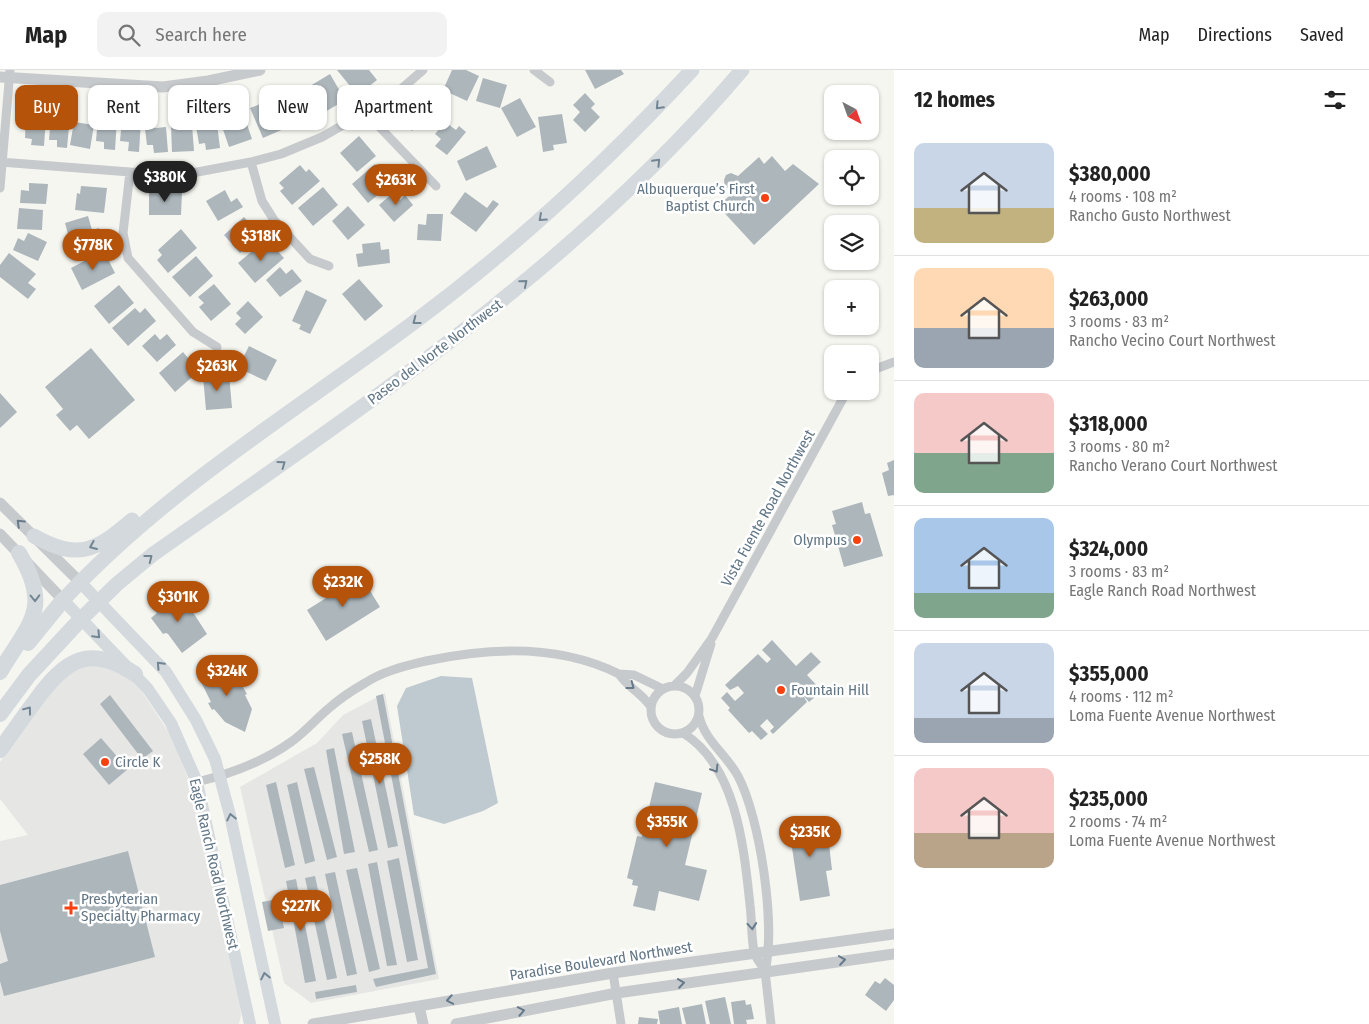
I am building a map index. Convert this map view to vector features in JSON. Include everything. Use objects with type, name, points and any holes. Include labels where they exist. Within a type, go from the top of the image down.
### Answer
[{"type":"highway","points":[[0,672],[28,630],[35,611],[35,587],[19,553]]},
{"type":"highway","points":[[0,680],[63,600]]},
{"type":"highway","points":[[0,714],[29,675],[81,619]]},
{"type":"highway","points":[[0,750],[45,688],[62,669],[74,661],[86,658],[104,659],[122,666],[135,674]]},
{"type":"main road","points":[[63,600],[155,512],[206,472],[412,324],[494,259],[601,163],[692,70]]},
{"type":"main road","name":"Paseo del Norte Northwest","points":[[81,619],[99,600],[152,555],[409,373],[501,302],[586,229],[649,170],[742,70]]},
{"type":"main road","points":[[34,536],[63,550],[79,550],[97,545],[110,538],[162,496],[206,472]]},
{"type":"main road","name":"Eagle Ranch Road Northwest","points":[[80,582],[166,672],[196,720],[221,776],[275,1024]]},
{"type":"main road","name":"Eagle Ranch Road Northwest","points":[[63,600],[135,674],[171,723],[197,782],[250,1024]]},
{"type":"street","points":[[0,188],[6,75],[163,87],[208,81],[260,70]]},
{"type":"street","points":[[406,85],[423,70]]},
{"type":"street","points":[[534,70],[550,82]]},
{"type":"street","points":[[1,162],[130,172],[192,172],[251,162],[282,154],[337,129]]},
{"type":"street","points":[[382,130],[436,186]]},
{"type":"street","points":[[251,162],[262,201],[274,220],[310,258],[329,266]]},
{"type":"street","points":[[130,172],[123,233],[128,258],[193,332],[217,347]]},
{"type":"street","points":[[879,368],[894,362]]},
{"type":"street","name":"Vista Fuente Road Northwest","points":[[674,686],[687,673],[712,638],[842,400]]},
{"type":"street","name":"Eagle Ranch Road Northwest","points":[[0,503],[80,582]]},
{"type":"street","name":"Eagle Ranch Road Northwest","points":[[0,534],[63,600]]},
{"type":"street","name":"Vista Fuente Road Northwest","points":[[695,696],[712,638]]},
{"type":"street","points":[[197,782],[221,776],[268,756],[291,742],[329,708],[367,682],[419,662],[471,653],[522,651],[568,656],[597,664],[620,674],[634,675],[663,689]]},
{"type":"street","points":[[620,674],[623,680],[642,695],[651,707],[653,721],[662,731],[669,734],[683,733],[696,724],[699,716]]},
{"type":"street","points":[[651,707],[657,694],[663,689],[674,686],[686,688],[695,696],[698,702],[699,716],[708,739],[739,778],[752,811],[760,848],[770,950],[765,970],[771,1024]]},
{"type":"street","points":[[683,733],[693,740],[709,760],[722,781],[735,813],[744,850],[754,952],[765,970]]},
{"type":"street","name":"Paradise Boulevard Northwest","points":[[313,1024],[613,973],[894,934]]},
{"type":"street","points":[[456,1024],[617,993],[765,970],[894,954]]},
{"type":"street","points":[[613,973],[621,1024]]},
{"type":"street","points":[[419,1006],[423,1024]]},
{"type":"shaded area","points":[[94,661],[128,676],[143,693],[173,739],[196,799],[239,994],[241,1015],[239,1024],[0,1024],[0,841],[28,835],[0,799],[0,762],[21,729],[69,670]]},
{"type":"shaded area","points":[[441,676],[472,678],[498,803],[483,811],[444,824],[414,815],[397,706],[406,688]]},
{"type":"shaded area","points":[[385,693],[439,979],[311,1003],[284,983],[240,787],[317,743],[343,715]]},
{"type":"building","points":[[337,70],[369,70],[377,80],[371,85],[349,85]]},
{"type":"building","points":[[452,70],[466,70],[479,76],[467,101],[451,94],[451,85],[445,85]]},
{"type":"building","points":[[585,70],[621,70],[624,74],[595,89]]},
{"type":"building","points":[[330,74],[337,86],[337,105],[327,111],[327,85],[312,85]]},
{"type":"building","points":[[483,78],[507,85],[500,108],[476,101]]},
{"type":"building","points":[[585,93],[595,104],[591,108],[600,117],[585,132],[573,120],[580,112],[573,105]]},
{"type":"building","points":[[520,98],[536,127],[517,137],[501,108]]},
{"type":"building","points":[[259,104],[259,129],[250,108]]},
{"type":"building","points":[[562,114],[567,143],[553,145],[554,150],[543,152],[538,117]]},
{"type":"building","points":[[78,123],[88,124],[88,130],[93,130],[90,149],[70,145],[73,130],[78,130]]},
{"type":"building","points":[[451,126],[456,130],[459,126],[466,132],[447,155],[435,146],[441,139],[435,134],[438,130],[451,130]]},
{"type":"building","points":[[166,127],[168,152],[154,153],[153,145],[147,145],[145,130],[158,130],[158,128]]},
{"type":"building","points":[[25,130],[45,130],[44,146],[31,145],[32,139],[25,138]]},
{"type":"building","points":[[50,130],[69,130],[67,148],[57,147],[57,140],[49,140]]},
{"type":"building","points":[[97,130],[116,130],[115,150],[104,149],[104,142],[96,141]]},
{"type":"building","points":[[121,130],[140,130],[139,152],[128,151],[129,142],[120,141]]},
{"type":"building","points":[[171,130],[192,130],[194,151],[172,152]]},
{"type":"building","points":[[197,130],[218,130],[220,148],[206,150],[205,143],[199,144]]},
{"type":"building","points":[[223,130],[249,130],[252,139],[229,147]]},
{"type":"building","points":[[260,130],[281,130],[263,138]]},
{"type":"building","points":[[359,136],[376,156],[357,172],[340,153]]},
{"type":"building","points":[[487,146],[497,167],[466,181],[457,161]]},
{"type":"building","name":"Albuquerque’s First Baptist Church","points":[[772,156],[785,171],[793,164],[819,184],[754,245],[718,206],[737,189],[725,188],[724,180],[726,175],[731,173],[738,176],[759,157],[764,164]]},
{"type":"building","points":[[375,164],[380,170],[385,166],[396,180],[368,203],[352,184]]},
{"type":"building","points":[[300,165],[306,172],[309,169],[320,181],[292,205],[280,191],[284,188],[279,183]]},
{"type":"building","points":[[29,183],[48,184],[46,204],[20,203],[21,190],[29,191]]},
{"type":"building","points":[[81,186],[107,188],[104,213],[75,210],[77,193],[80,194]]},
{"type":"building","points":[[323,187],[338,205],[313,226],[298,208]]},
{"type":"building","points":[[225,190],[231,202],[237,198],[243,207],[218,221],[206,201]]},
{"type":"building","points":[[149,191],[182,192],[181,215],[149,215]]},
{"type":"building","points":[[394,192],[400,200],[405,195],[413,205],[394,222],[379,205]]},
{"type":"building","points":[[465,192],[487,208],[493,200],[499,204],[476,232],[450,213]]},
{"type":"building","points":[[348,206],[365,225],[348,240],[332,221]]},
{"type":"building","points":[[19,208],[43,210],[42,230],[17,229]]},
{"type":"building","points":[[427,214],[443,214],[441,241],[417,240],[418,224],[426,225]]},
{"type":"building","points":[[88,216],[92,230],[99,228],[104,244],[73,253],[65,223]]},
{"type":"building","points":[[244,217],[260,235],[240,253],[224,235]]},
{"type":"building","points":[[181,229],[197,248],[168,273],[157,260],[162,255],[158,250]]},
{"type":"building","points":[[28,233],[47,242],[38,261],[13,250],[18,238],[24,241]]},
{"type":"building","points":[[380,242],[381,250],[389,249],[390,263],[358,267],[356,254],[363,253],[362,244]]},
{"type":"building","points":[[262,243],[267,248],[271,244],[284,258],[255,283],[238,263]]},
{"type":"building","points":[[9,253],[36,274],[28,283],[36,289],[28,299],[0,277],[0,265]]},
{"type":"building","points":[[100,253],[103,260],[107,257],[115,273],[82,290],[71,268]]},
{"type":"building","points":[[196,256],[213,276],[190,297],[172,277]]},
{"type":"building","points":[[280,267],[286,274],[292,269],[302,281],[280,297],[266,280]]},
{"type":"building","points":[[359,279],[383,306],[365,321],[342,294]]},
{"type":"building","points":[[214,284],[231,304],[211,321],[199,307],[204,303],[198,297]]},
{"type":"building","points":[[119,285],[134,303],[109,324],[94,306]]},
{"type":"building","points":[[306,290],[327,300],[310,334],[299,329],[301,325],[292,321]]},
{"type":"building","points":[[248,301],[263,317],[245,334],[235,324],[241,318],[236,313]]},
{"type":"building","points":[[135,308],[140,313],[145,308],[156,321],[128,346],[112,328]]},
{"type":"building","points":[[155,334],[160,340],[167,334],[176,345],[157,362],[142,346]]},
{"type":"building","points":[[249,346],[277,360],[266,381],[238,368]]},
{"type":"building","points":[[91,348],[135,400],[89,439],[77,425],[70,431],[56,415],[63,409],[45,387]]},
{"type":"building","points":[[183,352],[199,371],[175,392],[159,373]]},
{"type":"building","points":[[229,374],[232,408],[206,410],[203,376]]},
{"type":"building","points":[[0,393],[17,412],[0,428]]},
{"type":"building","points":[[894,460],[894,495],[888,496],[882,473],[889,470],[887,463]]},
{"type":"building","name":"Olympus","points":[[862,502],[865,514],[870,513],[883,556],[844,567],[832,525],[836,524],[832,511]]},
{"type":"building","points":[[361,576],[380,607],[326,641],[307,610]]},
{"type":"building","points":[[171,593],[180,604],[185,600],[207,634],[182,653],[168,634],[163,634],[151,618],[157,613],[153,609],[165,596]]},
{"type":"building","name":"Fountain Hill","points":[[772,640],[796,666],[811,652],[821,662],[807,675],[822,691],[809,702],[802,694],[807,702],[773,734],[770,731],[774,727],[767,719],[760,726],[768,734],[761,740],[752,731],[749,733],[728,710],[730,708],[721,698],[727,692],[735,701],[744,693],[738,686],[730,690],[725,685],[758,654],[767,663],[771,659],[762,650]]},
{"type":"building","points":[[218,665],[224,677],[234,672],[247,694],[245,695],[252,709],[245,732],[225,722],[214,709],[212,710],[208,703],[211,702],[198,676]]},
{"type":"building","points":[[383,694],[436,974],[376,987],[373,979],[428,968],[376,696]]},
{"type":"building","points":[[110,695],[153,751],[142,759],[100,704]]},
{"type":"building","points":[[371,719],[398,846],[388,848],[362,721]]},
{"type":"building","points":[[352,732],[378,850],[369,852],[342,734]]},
{"type":"building","name":"Circle K","points":[[101,738],[128,769],[109,785],[83,754]]},
{"type":"building","points":[[334,748],[355,852],[344,854],[326,750]]},
{"type":"building","points":[[314,767],[337,857],[327,860],[304,769]]},
{"type":"building","points":[[276,782],[295,865],[285,868],[266,785]]},
{"type":"building","points":[[297,782],[315,861],[305,864],[287,785]]},
{"type":"building","points":[[655,782],[702,793],[685,865],[707,870],[699,901],[659,891],[655,911],[633,906],[638,886],[632,885],[633,880],[627,878],[637,836],[642,837]]},
{"type":"building","points":[[820,816],[824,845],[829,844],[832,870],[826,871],[830,896],[800,901],[788,821]]},
{"type":"building","name":"Presbyterian Specialty Pharmacy","points":[[128,851],[155,957],[4,996],[0,981],[0,964],[8,961],[0,931],[0,885]]},
{"type":"building","points":[[399,858],[418,960],[407,962],[387,861]]},
{"type":"building","points":[[377,862],[397,965],[387,966],[368,864]]},
{"type":"building","points":[[357,868],[380,969],[369,972],[346,870]]},
{"type":"building","points":[[335,872],[357,974],[347,976],[325,874]]},
{"type":"building","points":[[315,876],[337,978],[327,980],[305,878]]},
{"type":"building","points":[[296,879],[316,981],[305,983],[286,881]]},
{"type":"building","points":[[278,899],[284,928],[268,931],[262,902]]},
{"type":"building","points":[[885,978],[894,985],[894,1000],[886,1011],[865,995],[875,981],[880,984]]},
{"type":"building","points":[[356,985],[357,992],[316,999],[315,992]]},
{"type":"building","points":[[725,997],[731,1024],[710,1024],[705,1001]]},
{"type":"building","points":[[745,1000],[746,1005],[751,1004],[754,1019],[746,1020],[747,1024],[734,1024],[731,1002]]},
{"type":"building","points":[[702,1004],[706,1024],[686,1024],[682,1008]]},
{"type":"building","points":[[679,1007],[682,1024],[660,1024],[658,1011]]},
{"type":"building","points":[[639,1017],[658,1019],[657,1024],[638,1024]]},
{"type":"place","name":"Albuquerque’s First Baptist Church","points":[[765,198]]},
{"type":"place","name":"Olympus","points":[[857,540]]},
{"type":"place","name":"Fountain Hill","points":[[781,690]]},
{"type":"place","name":"Circle K","points":[[105,762]]},
{"type":"place","name":"Presbyterian Specialty Pharmacy","points":[[71,908]]}]
